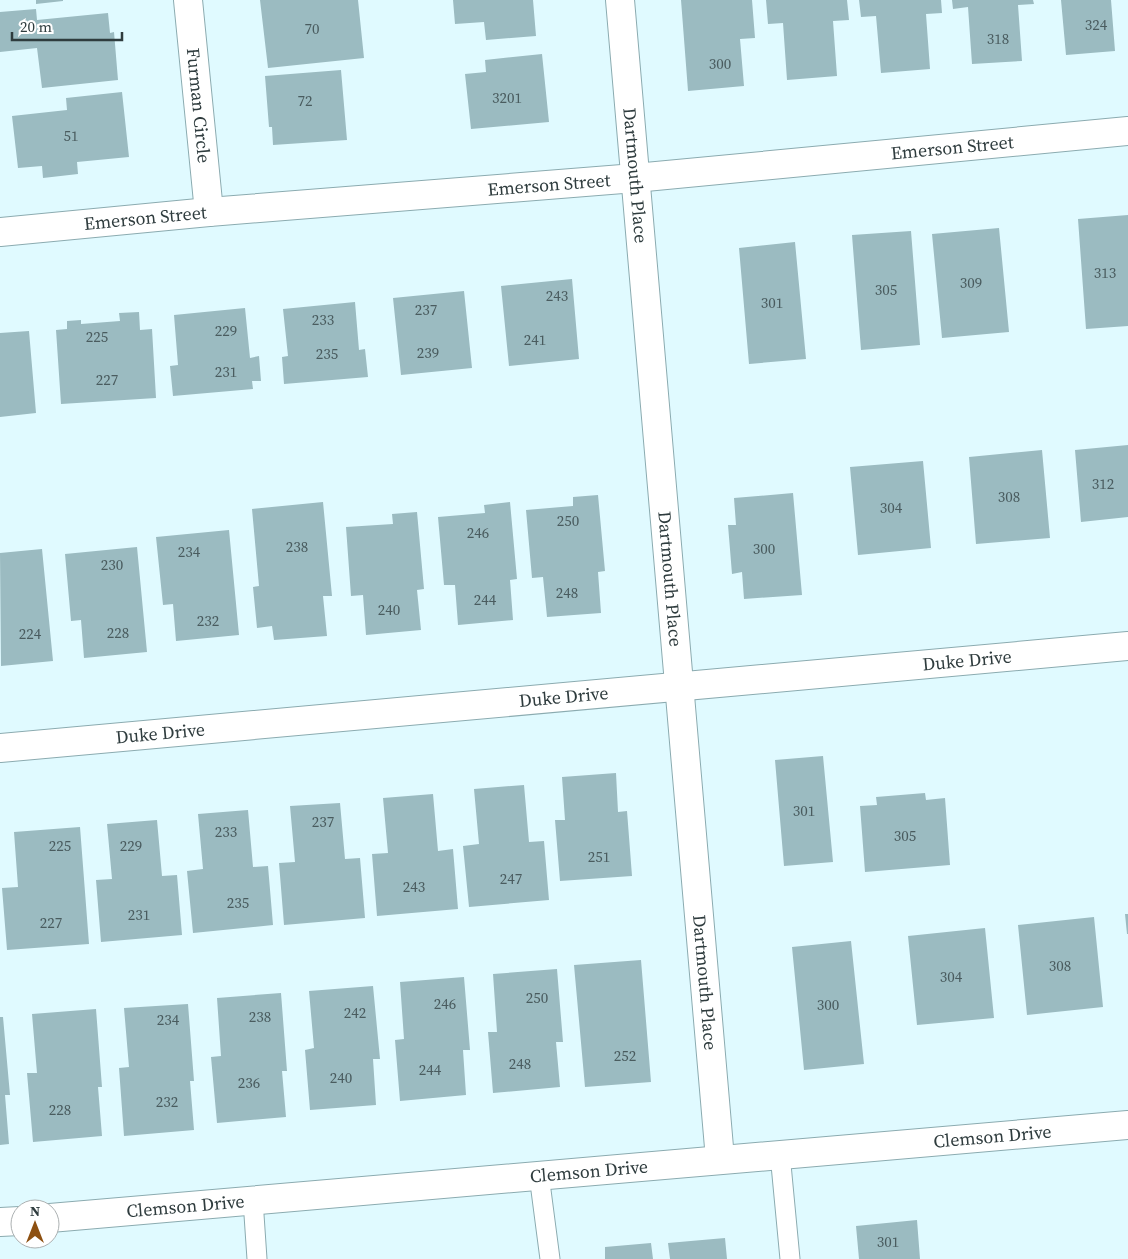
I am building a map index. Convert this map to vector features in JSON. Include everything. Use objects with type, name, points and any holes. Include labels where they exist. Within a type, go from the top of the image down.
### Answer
[{"type":"street","name":"Furman Circle","points":[[188,0],[208,212]]},
{"type":"street","name":"Dartmouth Place","points":[[620,0],[720,1159]]},
{"type":"street","name":"Emerson Street","points":[[0,232],[208,212],[635,178],[1128,131]]},
{"type":"street","name":"Duke Drive","points":[[0,748],[1128,646]]},
{"type":"street","name":"Clemson Drive","points":[[60,1217],[1128,1125]]},
{"type":"lane","points":[[780,1154],[790,1259]]},
{"type":"lane","points":[[539,1175],[550,1259]]},
{"type":"lane","points":[[253,1200],[257,1259]]},
{"type":"building","points":[[36,0],[63,0],[63,1],[36,4]]},
{"type":"building","points":[[260,0],[358,0],[364,58],[268,68]]},
{"type":"building","points":[[453,0],[533,0],[536,36],[486,40],[484,22],[455,24]]},
{"type":"building","points":[[681,0],[752,0],[755,38],[740,39],[744,86],[688,91]]},
{"type":"building","points":[[766,0],[847,0],[849,20],[833,21],[837,76],[787,80],[783,23],[768,24]]},
{"type":"building","points":[[859,0],[941,0],[942,13],[926,14],[930,69],[881,73],[876,16],[861,17]]},
{"type":"building","points":[[952,0],[1033,0],[1034,4],[1018,5],[1022,61],[972,64],[968,7],[953,9]]},
{"type":"building","points":[[1061,0],[1111,0],[1115,51],[1066,55]]},
{"type":"building","points":[[36,9],[37,20],[108,13],[110,33],[114,32],[118,80],[42,88],[37,48],[0,52],[0,12]]},
{"type":"building","points":[[542,54],[549,122],[471,129],[465,74],[486,72],[485,60]]},
{"type":"building","points":[[341,70],[347,140],[273,145],[272,127],[269,127],[265,76]]},
{"type":"building","points":[[122,92],[129,157],[77,162],[78,174],[43,178],[42,166],[18,168],[12,116],[67,110],[66,98]]},
{"type":"building","points":[[1128,215],[1128,326],[1086,329],[1078,219]]},
{"type":"building","points":[[999,228],[1009,332],[942,338],[932,234]]},
{"type":"building","points":[[911,231],[920,345],[861,350],[852,235]]},
{"type":"building","points":[[795,242],[806,359],[749,364],[739,248]]},
{"type":"building","points":[[572,279],[579,359],[509,366],[501,286]]},
{"type":"building","points":[[464,291],[472,368],[401,375],[393,298]]},
{"type":"building","points":[[355,302],[359,350],[365,349],[368,377],[284,384],[282,357],[288,356],[283,309]]},
{"type":"building","points":[[245,308],[250,358],[259,356],[261,381],[252,381],[253,389],[173,396],[170,366],[178,365],[174,315]]},
{"type":"building","points":[[139,312],[140,330],[152,329],[156,398],[61,404],[56,330],[67,329],[67,321],[81,320],[81,324],[120,321],[119,313]]},
{"type":"building","points":[[29,331],[36,413],[0,417],[0,333]]},
{"type":"building","points":[[1128,445],[1128,517],[1081,522],[1075,450]]},
{"type":"building","points":[[1042,450],[1050,538],[976,544],[969,457]]},
{"type":"building","points":[[923,461],[931,548],[858,555],[850,467]]},
{"type":"building","points":[[793,493],[802,595],[744,599],[742,572],[732,574],[728,525],[736,525],[734,498]]},
{"type":"building","points":[[598,495],[605,571],[598,572],[601,613],[547,617],[543,577],[532,578],[526,510],[573,506],[573,497]]},
{"type":"building","points":[[323,502],[332,596],[323,596],[327,636],[274,640],[272,626],[257,628],[253,587],[259,586],[252,509]]},
{"type":"building","points":[[510,502],[517,579],[510,580],[513,620],[458,625],[455,585],[444,585],[438,517],[485,513],[484,505]]},
{"type":"building","points":[[417,512],[424,589],[417,590],[421,630],[366,635],[363,595],[351,596],[346,527],[393,524],[392,514]]},
{"type":"building","points":[[229,530],[239,635],[176,641],[173,604],[163,605],[156,537]]},
{"type":"building","points":[[137,547],[147,652],[84,658],[81,620],[71,621],[65,554]]},
{"type":"building","points":[[42,549],[53,661],[1,666],[0,553]]},
{"type":"building","points":[[823,756],[833,862],[784,866],[775,760]]},
{"type":"building","points":[[616,773],[618,812],[627,811],[632,876],[560,881],[555,820],[565,820],[562,777]]},
{"type":"building","points":[[524,785],[529,842],[544,841],[549,900],[469,907],[463,846],[479,844],[474,789]]},
{"type":"building","points":[[925,793],[926,800],[945,798],[950,865],[865,872],[860,806],[877,805],[876,797]]},
{"type":"building","points":[[433,794],[438,851],[453,849],[458,909],[377,916],[372,854],[388,853],[383,798]]},
{"type":"building","points":[[340,803],[345,859],[360,858],[365,918],[284,925],[279,863],[295,862],[290,806]]},
{"type":"building","points":[[248,810],[253,867],[268,866],[273,925],[193,933],[187,871],[203,869],[198,814]]},
{"type":"building","points":[[157,820],[162,876],[177,875],[182,935],[101,942],[96,880],[112,879],[107,824]]},
{"type":"building","points":[[80,827],[89,944],[7,950],[2,888],[18,887],[14,832]]},
{"type":"building","points":[[1125,914],[1128,914],[1128,934],[1127,934]]},
{"type":"building","points":[[1094,917],[1103,1007],[1027,1015],[1018,925]]},
{"type":"building","points":[[985,928],[994,1018],[917,1025],[908,936]]},
{"type":"building","points":[[851,941],[864,1064],[804,1070],[792,947]]},
{"type":"building","points":[[641,960],[651,1082],[585,1087],[574,965]]},
{"type":"building","points":[[557,969],[563,1042],[556,1042],[560,1087],[493,1093],[488,1032],[497,1032],[493,974]]},
{"type":"building","points":[[464,977],[470,1050],[463,1050],[466,1095],[400,1101],[395,1040],[404,1039],[400,982]]},
{"type":"building","points":[[373,986],[380,1059],[373,1059],[376,1105],[310,1110],[305,1050],[314,1048],[309,991]]},
{"type":"building","points":[[281,993],[287,1071],[282,1071],[286,1117],[217,1123],[211,1057],[221,1056],[217,998]]},
{"type":"building","points":[[188,1004],[194,1081],[190,1081],[194,1130],[124,1136],[119,1068],[129,1067],[124,1008]]},
{"type":"building","points":[[96,1009],[102,1087],[98,1087],[102,1136],[33,1142],[27,1073],[37,1073],[32,1014]]},
{"type":"building","points":[[0,1017],[3,1017],[10,1095],[5,1095],[9,1144],[0,1145]]},
{"type":"building","points":[[917,1220],[920,1259],[859,1259],[856,1226]]},
{"type":"building","points":[[725,1238],[727,1259],[670,1259],[668,1243]]},
{"type":"building","points":[[651,1243],[653,1259],[605,1259],[605,1247]]}]
